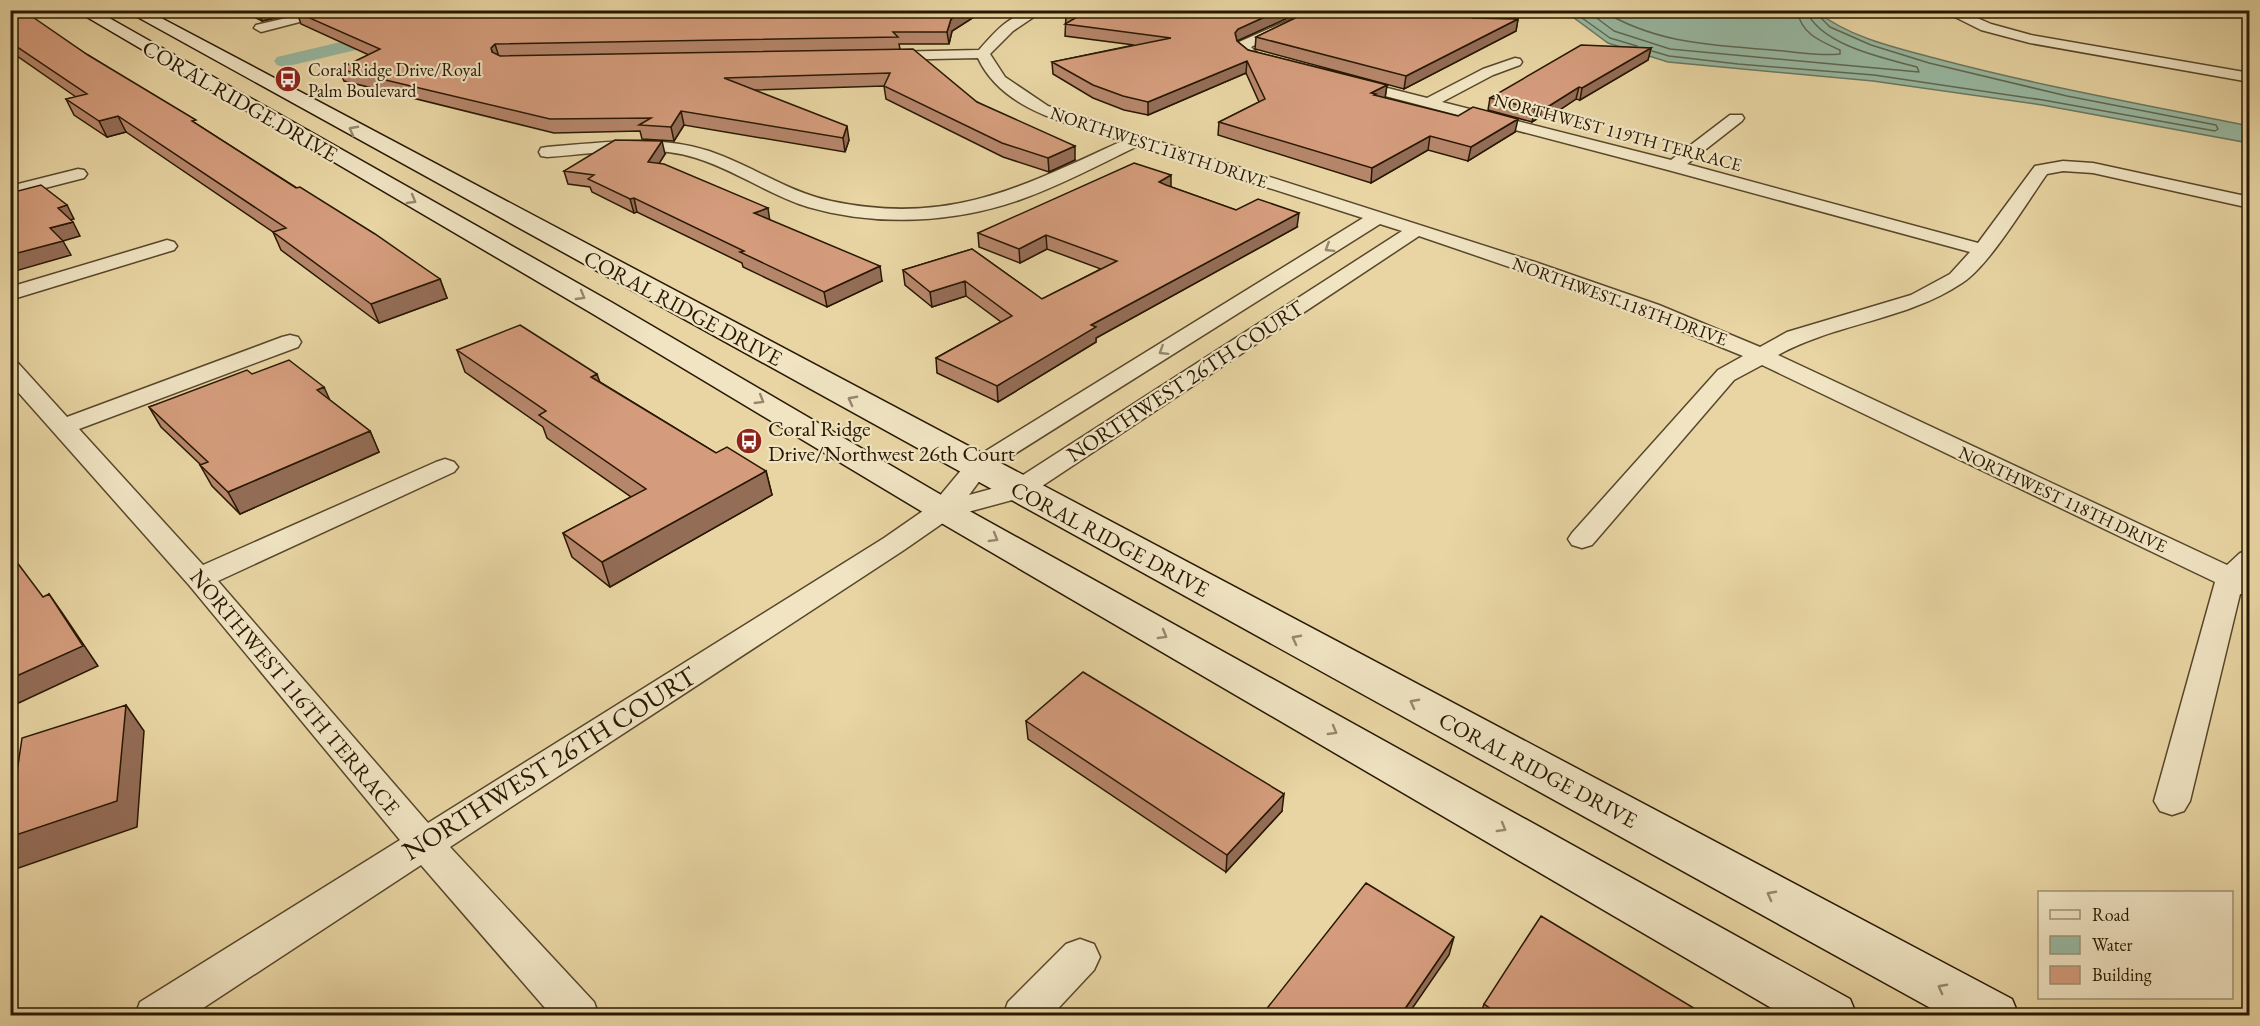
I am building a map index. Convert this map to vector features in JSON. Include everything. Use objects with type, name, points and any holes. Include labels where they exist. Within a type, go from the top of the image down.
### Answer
[{"type":"main road","name":"CORAL RIDGE DRIVE","points":[[83,10],[602,308],[943,510],[1832,1016]]},
{"type":"main road","name":"CORAL RIDGE DRIVE","points":[[133,10],[1994,1016]]},
{"type":"main road","points":[[361,171],[405,158]]},
{"type":"street","points":[[261,28],[340,10]]},
{"type":"street","points":[[876,56],[984,54],[999,35],[1017,20],[1038,10]]},
{"type":"street","points":[[1286,66],[1253,57],[1244,50],[1244,45],[1324,10]]},
{"type":"street","points":[[1947,10],[1986,27],[2030,39],[2250,78]]},
{"type":"street","name":"NORTHWEST 118TH DRIVE","points":[[984,54],[990,70],[1010,89],[1042,109],[1136,141],[1417,229],[1641,306],[1761,354],[1811,380],[2243,574]]},
{"type":"street","points":[[1428,103],[1488,72],[1515,62]]},
{"type":"street","name":"NORTHWEST 119TH TERRACE","points":[[1341,80],[1674,166],[1983,250]]},
{"type":"street","points":[[1674,166],[1736,118]]},
{"type":"street","points":[[547,152],[624,147],[678,149],[702,155],[829,207],[898,213],[936,212],[1015,196],[1136,141]]},
{"type":"street","points":[[1582,539],[1726,375],[1795,337],[1918,299],[1958,278],[1983,250],[2041,170],[2063,166],[2093,168],[2250,203]]},
{"type":"street","points":[[10,192],[78,174]]},
{"type":"street","name":"NORTHWEST 26TH COURT","points":[[155,1016],[894,544],[943,510],[977,467],[1378,217]]},
{"type":"street","name":"NORTHWEST 26TH COURT","points":[[943,510],[1018,490],[1417,229]]},
{"type":"street","points":[[10,294],[166,246]]},
{"type":"street","points":[[63,427],[290,342]]},
{"type":"street","name":"NORTHWEST 116TH TERRACE","points":[[10,368],[199,578],[424,843],[579,1016]]},
{"type":"street","points":[[199,578],[445,467]]},
{"type":"street","points":[[2172,801],[2243,574]]},
{"type":"street","points":[[1023,1016],[1080,957]]},
{"type":"water","points":[[1557,11],[1816,11],[1859,35],[1906,51],[2054,87],[2249,126],[2249,143],[2042,105],[1873,81],[1668,62],[1608,43],[1574,18]]},
{"type":"building","points":[[303,10],[965,10],[951,19],[947,32],[893,32],[898,37],[495,44],[491,48],[492,52],[500,56],[913,49],[977,102],[1075,146],[1048,158],[1002,143],[884,86],[890,73],[724,78],[847,126],[843,138],[681,111],[671,127],[639,125],[651,118],[550,119],[339,69],[380,49],[296,12]]},
{"type":"building","points":[[1073,10],[1280,10],[1238,29],[1235,33],[1237,41],[1248,50],[1387,85],[1371,93],[1376,94],[1374,95],[1458,116],[1473,107],[1518,119],[1471,147],[1430,136],[1372,168],[1219,122],[1265,99],[1247,61],[1148,102],[1093,85],[1052,62],[1171,38],[1065,24],[1077,17],[1066,15]]},
{"type":"building","points":[[1312,10],[1480,10],[1473,18],[1518,19],[1406,76],[1256,37]]},
{"type":"building","points":[[24,11],[88,55],[196,120],[192,121],[296,188],[300,187],[375,234],[440,279],[371,304],[273,232],[286,228],[118,116],[99,121],[66,99],[87,94],[10,42],[10,14]]},
{"type":"building","points":[[1581,45],[1651,48],[1549,106],[1542,105],[1535,109],[1490,98]]},
{"type":"building","points":[[615,140],[662,141],[648,162],[664,164],[768,208],[754,213],[880,266],[824,292],[634,198],[630,199],[588,179],[594,175],[564,171]]},
{"type":"building","points":[[1134,163],[1171,175],[1159,182],[1236,210],[1258,199],[1299,213],[1091,325],[1096,327],[997,386],[936,358],[1012,316],[965,281],[930,292],[903,270],[972,249],[1042,299],[1117,261],[1046,235],[1019,249],[978,233]]},
{"type":"building","points":[[41,185],[67,205],[58,208],[73,222],[50,228],[63,241],[10,255],[10,193]]},
{"type":"building","points":[[520,325],[597,374],[591,377],[716,453],[727,447],[766,471],[602,562],[563,533],[646,489],[539,415],[546,411],[457,350]]},
{"type":"building","points":[[289,360],[324,387],[317,390],[370,431],[228,492],[200,465],[208,462],[149,407],[247,370],[252,374]]},
{"type":"building","points":[[10,553],[43,597],[49,594],[83,646],[10,679]]},
{"type":"building","points":[[1083,672],[1284,794],[1227,855],[1026,721]]},
{"type":"building","points":[[126,705],[117,801],[10,837],[10,781],[16,779],[22,738]]},
{"type":"building","points":[[1366,883],[1454,937],[1400,1016],[1261,1016]]},
{"type":"building","points":[[1541,916],[1707,1016],[1501,1016],[1484,1004]]},
{"type":"waterway","points":[[284,61],[400,34]]},
{"type":"place","name":"Coral Ridge Drive/Royal Palm Boulevard","points":[[288,79]]},
{"type":"place","name":"Coral Ridge Drive/Northwest 26th Court","points":[[749,441]]}]
